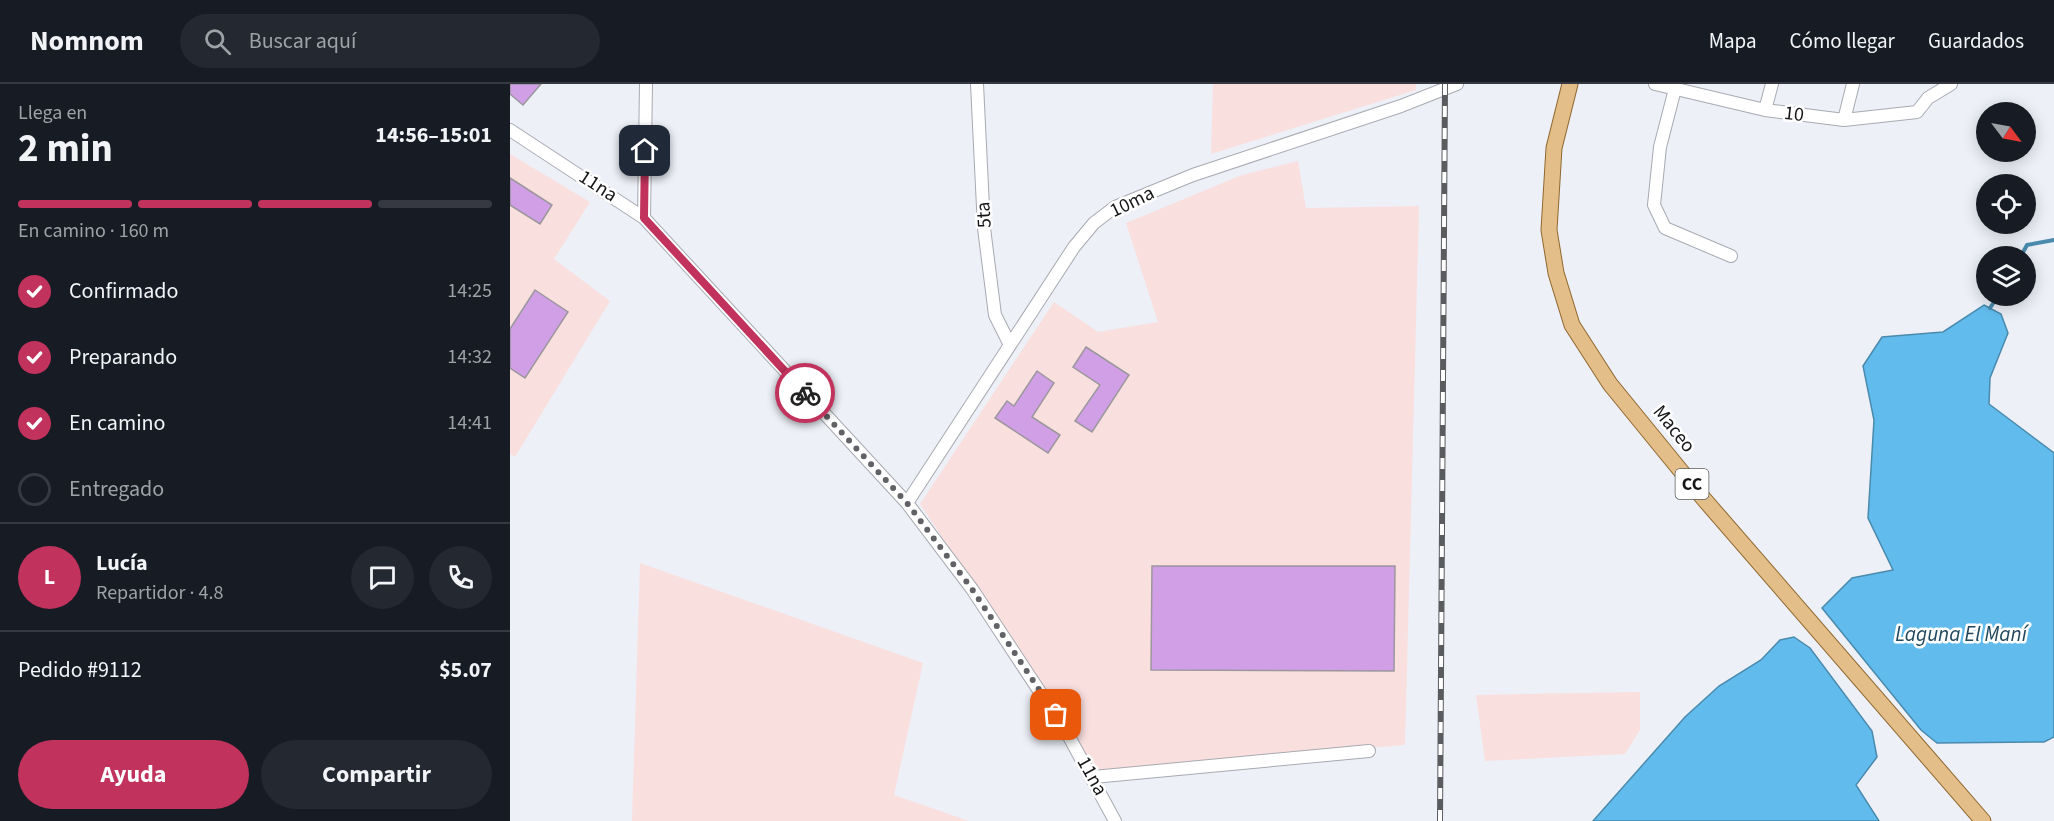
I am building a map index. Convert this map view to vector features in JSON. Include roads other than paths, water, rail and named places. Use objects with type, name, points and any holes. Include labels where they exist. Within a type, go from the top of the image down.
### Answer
[{"type":"main road","name":"Maceo","points":[[1570,84],[1554,148],[1549,230],[1556,273],[1572,324],[1610,384],[1703,498],[1983,821]]},
{"type":"street","points":[[644,218],[646,84]]},
{"type":"street","name":"5ta","points":[[977,84],[984,228],[995,315],[1010,343]]},
{"type":"street","name":"10ma","points":[[907,503],[1074,247],[1094,223],[1115,207],[1193,175],[1428,90],[1456,84]]},
{"type":"street","name":"10","points":[[1655,84],[1765,110],[1844,120],[1917,111],[1928,98],[1950,84]]},
{"type":"street","points":[[1765,110],[1772,84]]},
{"type":"street","points":[[1844,120],[1853,84]]},
{"type":"street","points":[[1928,98],[1931,84]]},
{"type":"street","points":[[1675,89],[1660,147],[1654,205],[1665,228],[1731,256]]},
{"type":"street","name":"11na","points":[[510,130],[644,218],[907,503],[972,589],[1093,777],[1116,821]]},
{"type":"street","points":[[1093,777],[1369,751]]},
{"type":"water","name":"Laguna El Maní","points":[[1982,306],[2001,314],[2008,333],[1990,378],[1989,404],[2054,453],[2054,737],[2044,742],[1937,743],[1921,730],[1822,608],[1852,578],[1893,570],[1868,518],[1874,420],[1863,366],[1882,337],[1943,332]]},
{"type":"water","points":[[1794,637],[1810,648],[1872,731],[1877,757],[1856,785],[1879,821],[1593,821],[1685,717],[1719,686],[1761,660],[1780,640]]},
{"type":"waterway","points":[[2026,246],[2054,240]]},
{"type":"railway","points":[[1440,821],[1445,84]]}]
